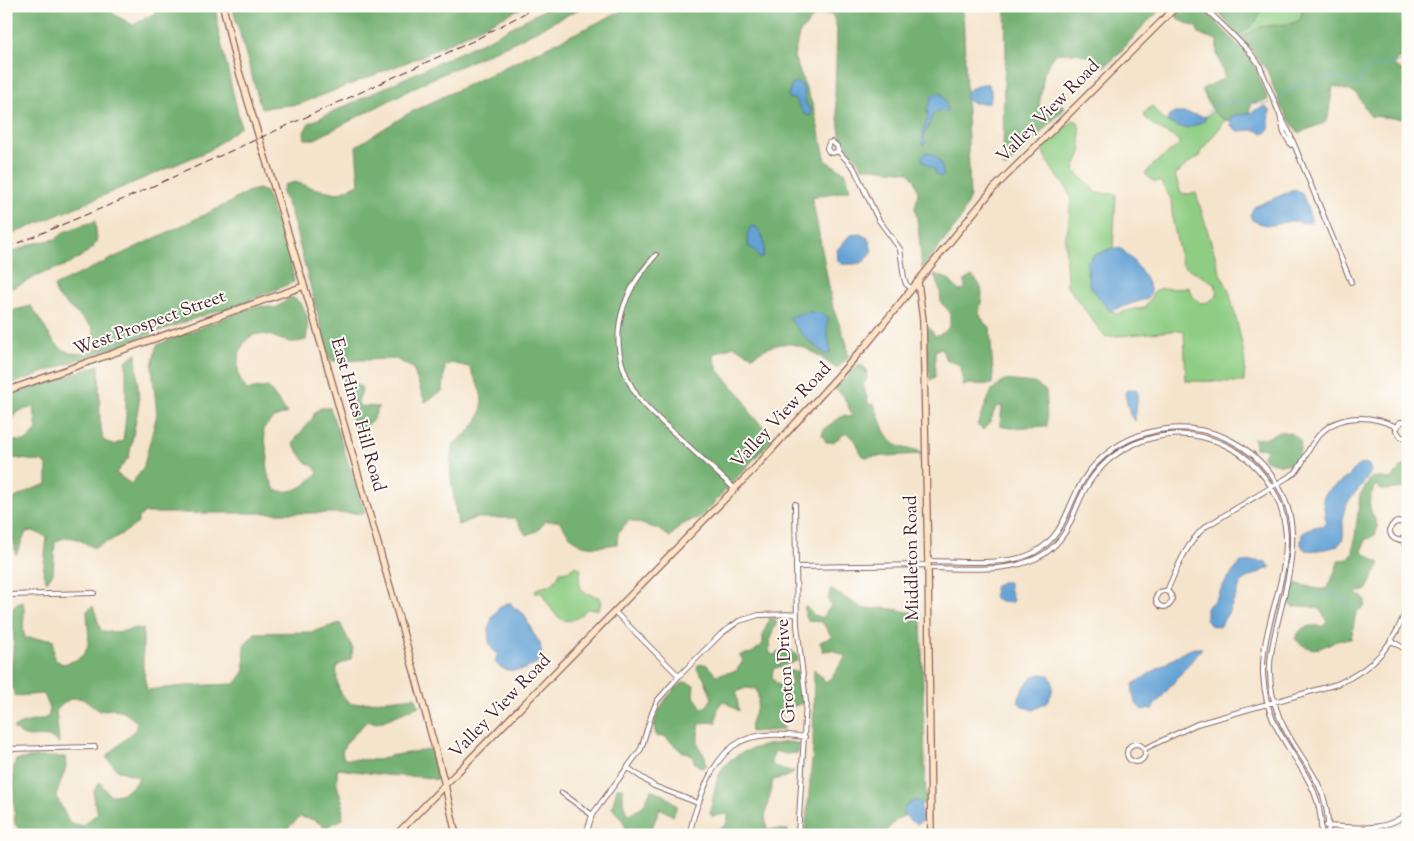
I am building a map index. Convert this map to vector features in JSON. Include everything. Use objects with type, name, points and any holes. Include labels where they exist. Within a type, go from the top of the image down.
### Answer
[{"type":"street","name":"East Hines Hill Road","points":[[223,6],[234,55],[304,286],[445,785],[456,835]]},
{"type":"street","name":"Valley View Road","points":[[396,835],[735,489],[837,378],[918,282],[993,188],[1177,6]]},
{"type":"street","points":[[1204,6],[1258,62],[1280,115],[1284,133],[1294,148],[1350,282]]},
{"type":"street","points":[[838,151],[854,168],[878,218],[900,249],[904,278],[906,284],[912,289]]},
{"type":"street","points":[[656,255],[638,276],[628,293],[623,308],[619,337],[623,366],[630,384],[643,403],[735,489]]},
{"type":"street","name":"Middleton Road","points":[[918,282],[923,320],[932,835]]},
{"type":"street","name":"West Prospect Street","points":[[6,391],[304,286]]},
{"type":"street","points":[[1167,591],[1189,545],[1199,532],[1295,474],[1304,462],[1317,437],[1335,423],[1347,419],[1367,417],[1397,427]]},
{"type":"street","points":[[1408,422],[1400,422],[1397,427],[1397,434],[1400,437],[1408,438]]},
{"type":"street","points":[[796,567],[928,565],[999,561],[1028,555],[1044,546],[1054,536],[1064,523],[1083,480],[1104,456],[1121,444],[1153,431],[1170,428],[1198,430],[1229,439],[1248,451],[1269,472],[1282,511],[1286,535],[1285,551],[1263,667],[1278,730],[1312,784],[1319,804],[1321,835]]},
{"type":"street","points":[[1170,428],[1171,435]]},
{"type":"street","points":[[928,565],[1003,567],[1033,560],[1045,554],[1060,540],[1072,522],[1090,481],[1116,454],[1145,440],[1184,434],[1205,438],[1234,449],[1257,468],[1274,486],[1289,512],[1292,530],[1291,558],[1270,658],[1271,703],[1318,781],[1326,806],[1328,835]]},
{"type":"street","name":"Groton Drive","points":[[795,504],[798,641],[806,693],[798,835]]},
{"type":"street","points":[[1070,508],[1077,510]]},
{"type":"street","points":[[1394,523],[1403,523],[1406,526],[1408,531],[1403,538],[1399,540],[1391,535],[1391,526],[1394,523]]},
{"type":"street","points":[[1403,538],[1408,557]]},
{"type":"street","points":[[1159,591],[1167,591],[1171,594],[1171,603],[1168,606],[1160,606],[1155,599],[1156,594],[1159,591]]},
{"type":"street","points":[[6,595],[94,593]]},
{"type":"street","points":[[1278,593],[1284,594]]},
{"type":"street","points":[[1144,749],[1197,724],[1337,684],[1354,677],[1380,657],[1392,641],[1408,603]]},
{"type":"street","points":[[615,612],[679,676]]},
{"type":"street","points":[[586,835],[592,815],[642,748],[652,713],[658,701],[679,676],[721,634],[739,621],[759,615],[797,614]]},
{"type":"street","points":[[1392,641],[1408,651]]},
{"type":"street","points":[[690,835],[698,803],[715,764],[726,751],[737,743],[766,735],[805,737]]},
{"type":"street","points":[[6,743],[7,835]]},
{"type":"street","points":[[1138,744],[1144,749],[1143,757],[1139,761],[1134,761],[1128,756],[1128,750],[1133,745],[1138,744]]},
{"type":"street","points":[[6,749],[95,747]]},
{"type":"street","points":[[628,768],[654,786],[698,803]]},
{"type":"street","points":[[562,793],[592,815]]},
{"type":"street","points":[[1321,826],[1384,826],[1398,821],[1408,812]]},
{"type":"green space","points":[[6,6],[105,6],[115,15],[133,25],[168,6],[215,6],[219,34],[241,126],[210,150],[6,237]]},
{"type":"green space","points":[[232,6],[525,6],[420,57],[300,104],[261,108]]},
{"type":"green space","points":[[551,6],[585,6],[514,42],[427,81],[315,139],[305,139],[304,132],[309,123],[493,37]]},
{"type":"green space","points":[[632,6],[963,6],[970,197],[959,222],[922,269],[915,208],[918,193],[915,180],[909,172],[862,167],[850,149],[841,141],[835,96],[837,29],[833,15],[817,13],[799,34],[794,57],[813,106],[826,161],[846,173],[850,190],[812,197],[833,308],[847,344],[848,358],[837,369],[806,349],[797,345],[787,344],[765,349],[753,356],[734,346],[713,354],[718,370],[743,398],[751,414],[774,437],[702,516],[681,525],[670,537],[658,529],[629,520],[618,533],[617,544],[594,546],[584,545],[574,540],[559,521],[546,521],[537,531],[526,535],[515,518],[475,518],[458,525],[453,496],[451,461],[455,443],[475,424],[482,409],[481,393],[474,376],[469,367],[451,363],[445,366],[443,391],[425,402],[413,368],[396,359],[330,361],[291,213],[282,193],[284,185],[295,182],[338,193],[359,184],[356,146],[409,113]]},
{"type":"green space","points":[[1005,6],[1164,6],[1143,26],[1116,57],[1104,67],[1080,54],[1054,54],[1044,73],[1039,107],[1063,105],[1065,108],[1006,168],[1003,166],[1006,52]]},
{"type":"green space","points":[[1184,6],[1201,6],[1251,59],[1268,100],[1251,103],[1249,113],[1231,117],[1230,121],[1219,117],[1215,113],[1202,89],[1225,78],[1217,54],[1217,40],[1199,34],[1197,28],[1178,19],[1176,15]]},
{"type":"green space","points":[[1213,6],[1262,6],[1254,24],[1238,36]]},
{"type":"green space","points":[[1262,6],[1301,6],[1302,14],[1299,21],[1261,27],[1241,38],[1238,36],[1253,24]]},
{"type":"green space","points":[[1301,6],[1408,6],[1408,55],[1397,60],[1393,65],[1408,73],[1408,125],[1405,119],[1370,116],[1356,93],[1333,86],[1328,118],[1324,123],[1298,133],[1281,107],[1267,70],[1241,38],[1261,27],[1299,21],[1302,14]]},
{"type":"green space","points":[[1152,106],[1163,119],[1175,125],[1189,126],[1205,120],[1213,111],[1226,120],[1201,151],[1199,157],[1175,175],[1181,193],[1196,193],[1221,275],[1229,291],[1242,343],[1245,365],[1244,382],[1186,381],[1184,330],[1105,337],[1067,286],[1065,237],[1068,229],[1071,199],[1067,188],[1047,161],[1041,146],[1074,120],[1078,122],[1082,150],[1074,170],[1097,193],[1116,194],[1113,248],[1092,256],[1087,270],[1090,283],[1102,301],[1116,314],[1145,308],[1153,293],[1159,289],[1188,287],[1192,295],[1200,303],[1209,302],[1218,294],[1214,283],[1182,265],[1173,222],[1171,199],[1160,181],[1155,182],[1145,174],[1157,161],[1181,143],[1146,119],[1143,114]]},
{"type":"green space","points":[[258,189],[266,192],[290,259],[294,282],[231,308],[216,311],[6,386],[6,312],[31,306],[50,336],[64,350],[73,353],[84,353],[98,348],[92,327],[57,296],[54,286],[227,204],[247,192]]},
{"type":"green space","points":[[95,221],[97,239],[93,248],[70,264],[46,272],[6,291],[6,255],[31,244],[56,239],[66,231]]},
{"type":"green space","points":[[934,274],[948,279],[959,291],[965,289],[965,280],[972,276],[979,285],[982,293],[979,313],[985,324],[990,327],[992,384],[970,384],[963,386],[961,366],[946,359],[941,348],[935,351],[935,377],[930,380],[926,333],[929,327],[935,336],[943,333],[950,326],[950,312],[941,303],[940,291]]},
{"type":"green space","points":[[291,297],[297,300],[306,315],[306,340],[291,342],[265,334],[254,335],[244,343],[238,363],[240,378],[247,390],[268,387],[287,413],[274,418],[263,429],[268,457],[267,472],[275,490],[282,491],[299,488],[318,473],[314,467],[305,461],[293,444],[315,412],[320,408],[330,408],[365,513],[144,513],[138,518],[138,523],[95,548],[80,540],[71,538],[55,542],[53,573],[47,582],[43,573],[47,537],[33,531],[26,532],[16,555],[11,527],[11,500],[47,484],[47,465],[43,462],[7,457],[6,445],[12,441],[26,441],[37,430],[33,407],[17,412],[9,422],[6,421],[6,396],[99,365],[100,422],[103,440],[113,445],[123,441],[126,417],[126,361],[136,353],[139,403],[129,457],[116,473],[131,484],[143,469],[157,414],[152,366],[157,345],[253,307],[276,308]]},
{"type":"green space","points":[[860,364],[866,369],[867,380],[863,384],[869,405],[874,404],[887,436],[898,446],[917,450],[922,454],[866,457],[861,455],[856,442],[846,433],[833,442],[826,442],[822,434],[825,428],[844,415],[853,417],[843,395],[835,389]]},
{"type":"green space","points":[[345,376],[361,387],[362,391],[358,401],[359,406],[379,407],[371,422],[366,426],[356,428],[353,425],[348,407],[347,393],[343,388],[343,377]]},
{"type":"green space","points":[[1004,380],[1034,383],[1046,391],[1047,426],[1010,428],[1000,426],[1002,406],[996,407],[990,422],[983,430],[977,425],[992,390]]},
{"type":"green space","points":[[1279,432],[1292,434],[1301,442],[1299,454],[1296,459],[1288,464],[1273,463],[1264,459],[1263,454],[1268,449],[1255,448],[1254,439],[1267,438]]},
{"type":"green space","points":[[1403,466],[1408,466],[1408,488],[1381,490],[1376,485],[1370,497],[1371,511],[1378,527],[1375,535],[1365,540],[1362,552],[1380,563],[1366,591],[1358,592],[1357,594],[1365,599],[1365,606],[1356,612],[1351,639],[1334,642],[1316,649],[1303,645],[1295,639],[1303,628],[1323,626],[1327,622],[1320,609],[1308,606],[1293,607],[1289,604],[1294,583],[1326,589],[1339,560],[1349,559],[1353,553],[1360,495],[1372,477],[1390,479]]},
{"type":"green space","points":[[576,566],[581,569],[579,581],[581,589],[588,594],[599,597],[601,603],[599,609],[587,609],[572,620],[565,620],[555,614],[542,593],[535,593],[536,589],[548,586],[553,582],[560,572],[568,571]]},
{"type":"green space","points":[[830,589],[864,609],[886,608],[921,614],[926,803],[921,804],[918,801],[909,803],[903,813],[904,816],[895,821],[883,835],[805,835],[813,750],[814,669],[826,682],[833,676],[846,656],[832,650],[823,651],[820,642],[832,637],[822,622],[809,621],[805,617],[805,606],[814,615],[822,618],[831,606],[828,600]]},
{"type":"green space","points":[[23,602],[25,638],[53,639],[54,659],[63,664],[74,661],[85,652],[89,638],[87,611],[93,606],[101,631],[120,632],[136,628],[143,629],[143,667],[147,690],[235,684],[245,671],[244,645],[255,633],[312,632],[340,623],[353,649],[351,659],[337,666],[337,683],[343,697],[352,704],[415,697],[419,706],[378,723],[367,721],[346,743],[342,752],[344,759],[379,760],[389,756],[431,749],[437,780],[338,769],[337,782],[342,801],[343,819],[326,827],[314,820],[300,817],[280,835],[35,835],[21,831],[15,824],[13,769],[16,760],[36,757],[65,757],[66,767],[56,796],[69,822],[82,826],[98,813],[93,797],[100,782],[109,795],[114,795],[127,791],[139,777],[117,770],[106,757],[135,730],[137,722],[120,710],[99,711],[82,699],[72,698],[56,711],[59,743],[49,737],[27,737],[13,728],[23,723],[41,720],[49,716],[49,706],[44,694],[15,696],[12,686],[14,636],[10,615],[15,605]]},
{"type":"green space","points":[[769,618],[773,618],[777,623],[770,638],[770,654],[774,655],[781,651],[790,650],[798,658],[797,661],[773,669],[772,677],[777,684],[785,688],[792,685],[789,671],[797,671],[801,681],[803,703],[782,710],[779,721],[783,726],[783,730],[751,732],[758,701],[756,689],[746,688],[736,692],[739,711],[723,701],[718,707],[716,723],[707,722],[700,724],[698,741],[700,749],[705,756],[706,766],[701,768],[695,763],[692,756],[680,750],[664,736],[658,737],[655,731],[655,723],[661,706],[679,685],[685,682],[694,685],[693,695],[702,708],[707,706],[712,698],[704,678],[697,669],[698,665],[706,664],[716,675],[736,671],[743,661],[740,655],[752,653],[763,644],[763,636]]},
{"type":"green space","points":[[791,742],[799,744],[798,753],[786,754],[775,751],[771,761],[773,766],[795,772],[786,777],[773,780],[765,816],[767,829],[788,830],[788,835],[704,835],[707,829],[723,827],[728,819],[728,814],[712,816],[710,813],[717,779],[724,766],[740,754],[761,746]]},
{"type":"green space","points":[[617,788],[623,788],[623,802],[627,814],[637,811],[642,806],[651,790],[659,792],[671,800],[677,806],[673,816],[660,808],[652,828],[658,834],[682,828],[683,835],[626,835],[624,824],[612,808]]},
{"type":"water","points":[[797,82],[803,86],[806,104],[811,110],[810,116],[804,114],[796,100],[789,98],[788,95],[793,83]]},
{"type":"water","points":[[983,84],[988,84],[991,91],[991,98],[988,103],[974,103],[966,100],[965,93]]},
{"type":"water","points":[[941,93],[945,100],[946,112],[938,111],[934,113],[924,135],[926,143],[923,145],[924,127],[928,118],[927,109],[932,96]]},
{"type":"water","points":[[1265,106],[1270,111],[1269,130],[1266,133],[1256,130],[1238,131],[1231,126],[1231,117],[1234,115],[1247,114]]},
{"type":"water","points":[[1174,113],[1206,117],[1205,120],[1186,128],[1167,121],[1170,115]]},
{"type":"water","points":[[927,152],[934,155],[939,161],[943,176],[936,175],[935,170],[923,161],[922,156]]},
{"type":"water","points":[[1296,189],[1303,195],[1311,222],[1289,221],[1265,225],[1252,220],[1250,215],[1254,207]]},
{"type":"water","points":[[751,226],[759,230],[763,238],[764,249],[762,258],[759,258],[755,250],[749,247],[747,234]]},
{"type":"water","points":[[860,234],[868,238],[872,250],[870,255],[860,263],[841,264],[838,261],[837,250],[850,235]]},
{"type":"water","points":[[1113,248],[1120,248],[1134,262],[1147,281],[1151,293],[1146,299],[1110,311],[1089,285],[1087,263],[1092,256]]},
{"type":"water","points":[[808,312],[821,313],[828,317],[827,333],[830,353],[826,355],[801,333],[789,317]]},
{"type":"water","points":[[1136,389],[1138,392],[1135,421],[1130,415],[1125,394],[1126,391]]},
{"type":"water","points":[[1365,463],[1369,465],[1371,471],[1343,513],[1343,539],[1334,547],[1305,550],[1301,545],[1302,533],[1310,528],[1324,525],[1326,522],[1323,499],[1326,492],[1349,476],[1356,467]]},
{"type":"water","points":[[1241,562],[1266,562],[1271,567],[1247,578],[1241,583],[1230,610],[1219,627],[1210,625],[1206,619],[1206,608],[1215,600],[1225,582]]},
{"type":"water","points":[[1001,582],[1009,582],[1013,599],[1012,603],[1001,602],[995,599],[994,587]]},
{"type":"water","points":[[511,603],[513,607],[524,614],[540,643],[542,656],[539,661],[519,670],[504,669],[499,666],[495,661],[498,654],[489,643],[489,627],[492,619],[501,606]]},
{"type":"water","points":[[1194,648],[1202,648],[1151,710],[1149,708],[1143,710],[1140,708],[1134,699],[1133,684],[1184,652]]},
{"type":"water","points":[[1040,674],[1049,675],[1053,685],[1048,702],[1033,710],[1023,707],[1018,702],[1023,689],[1028,682]]},
{"type":"water","points":[[914,801],[918,801],[921,804],[921,814],[924,817],[923,821],[917,824],[909,820],[903,813],[906,806]]},
{"type":"waterway","points":[[1278,99],[1299,83],[1316,83],[1325,77],[1343,78],[1360,85],[1362,76],[1370,66],[1408,61]]},
{"type":"waterway","points":[[1205,116],[1214,106],[1227,102],[1268,104],[1271,102]]},
{"type":"waterway","points":[[1312,592],[1319,597],[1336,592],[1358,613]]},
{"type":"railway","points":[[6,248],[131,196],[346,99],[473,41],[538,6]]}]
